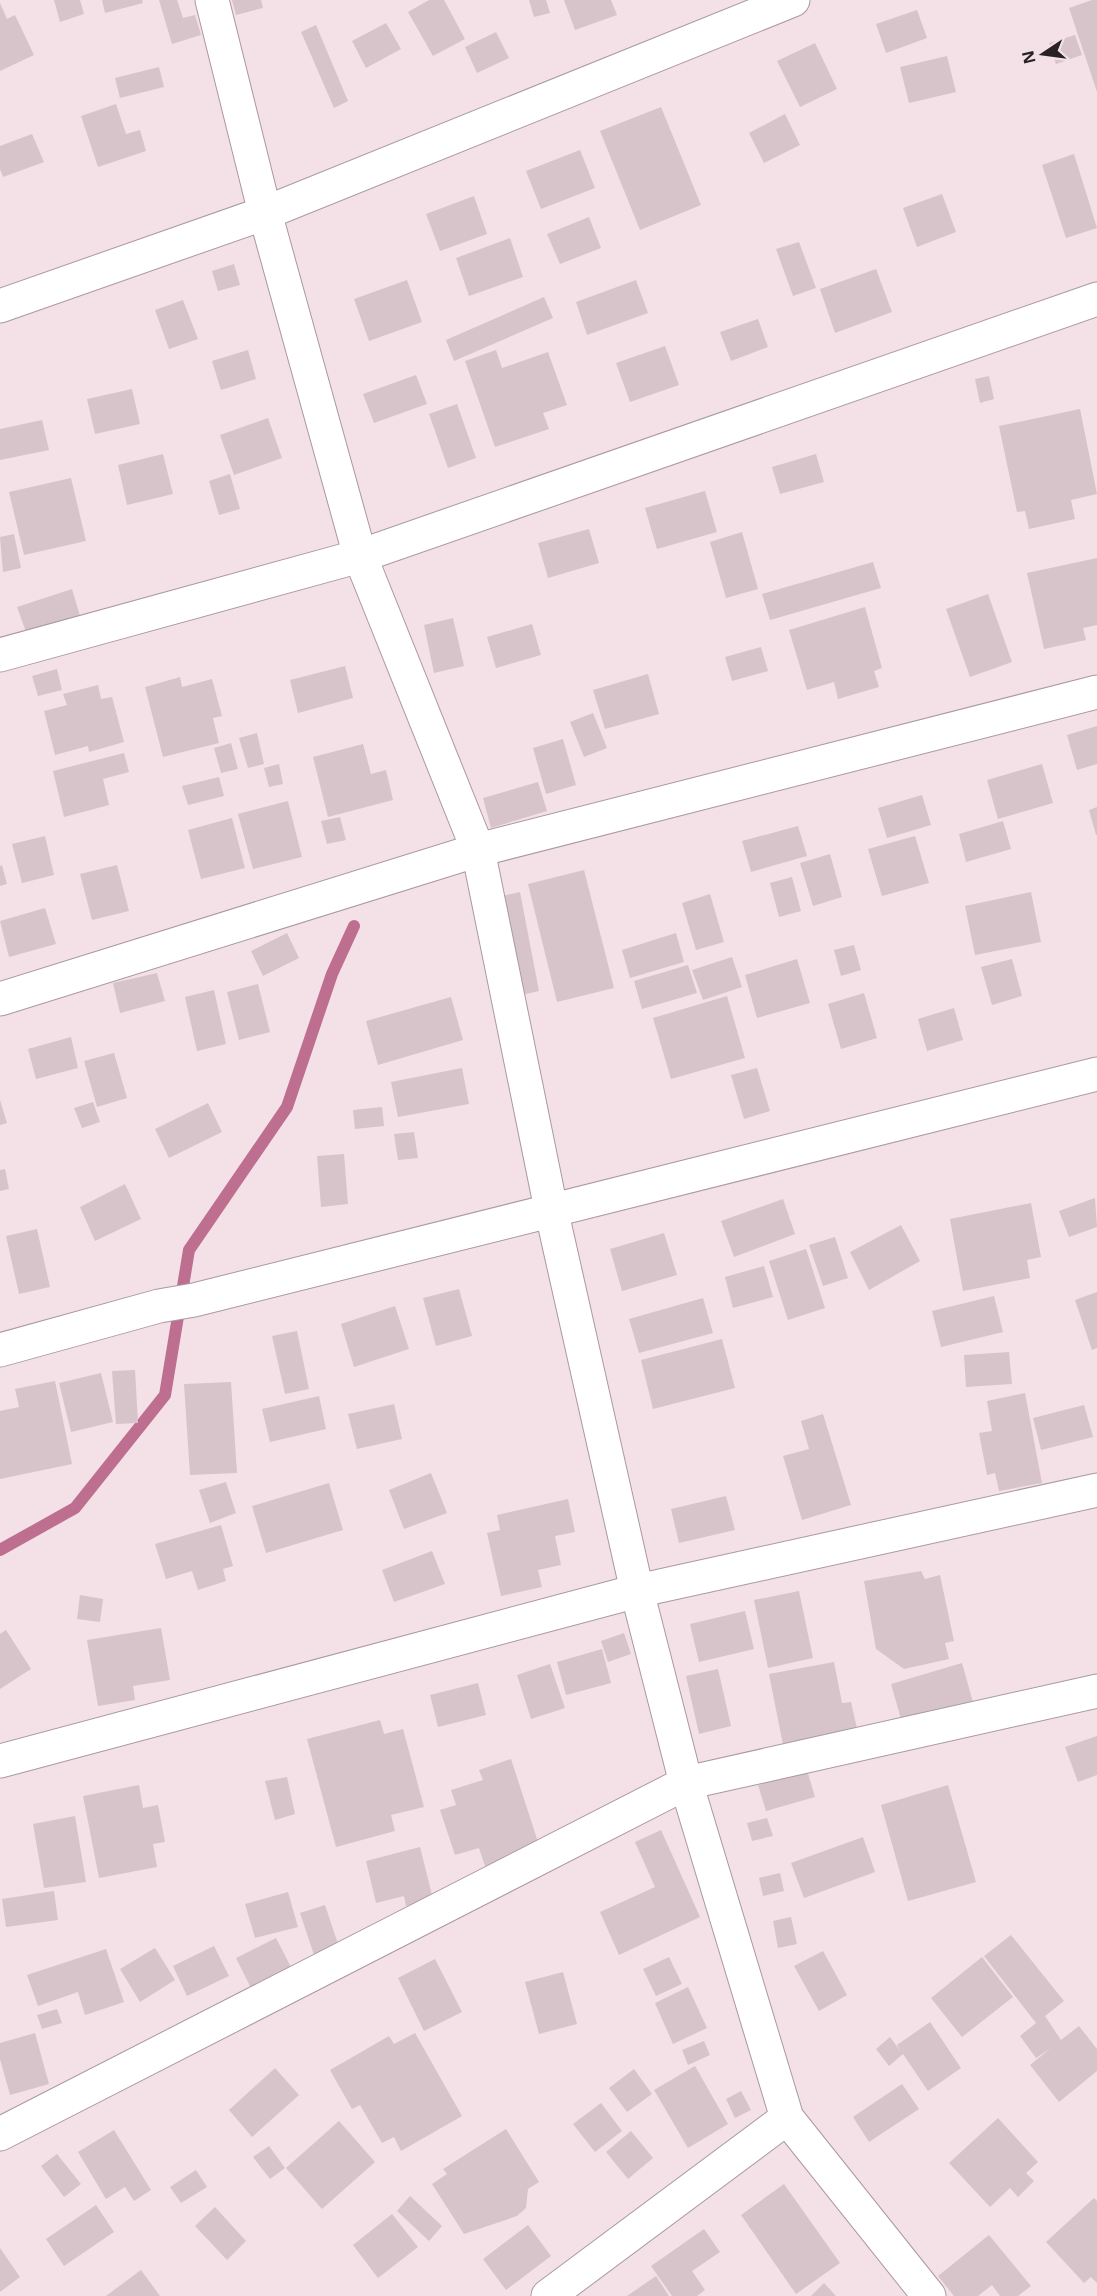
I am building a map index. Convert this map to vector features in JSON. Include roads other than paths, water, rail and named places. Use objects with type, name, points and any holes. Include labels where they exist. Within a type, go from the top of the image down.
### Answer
[{"type":"street","points":[[212,0],[265,213],[360,556],[478,850],[550,1209],[638,1591],[686,1783],[787,2118],[928,2296]]},
{"type":"street","points":[[0,306],[265,213],[793,0]]},
{"type":"street","points":[[0,655],[360,556],[1097,299]]},
{"type":"street","points":[[0,999],[478,850],[1097,692]]},
{"type":"street","points":[[0,1350],[159,1306],[194,1300],[550,1209],[1097,1074]]},
{"type":"street","points":[[0,1761],[638,1591],[1097,1490]]},
{"type":"street","points":[[0,2134],[686,1783],[1097,1691]]},
{"type":"street","points":[[548,2296],[787,2118]]},
{"type":"waterway","points":[[0,1550],[75,1508],[165,1395],[189,1250],[287,1107],[332,974],[354,926]]}]
